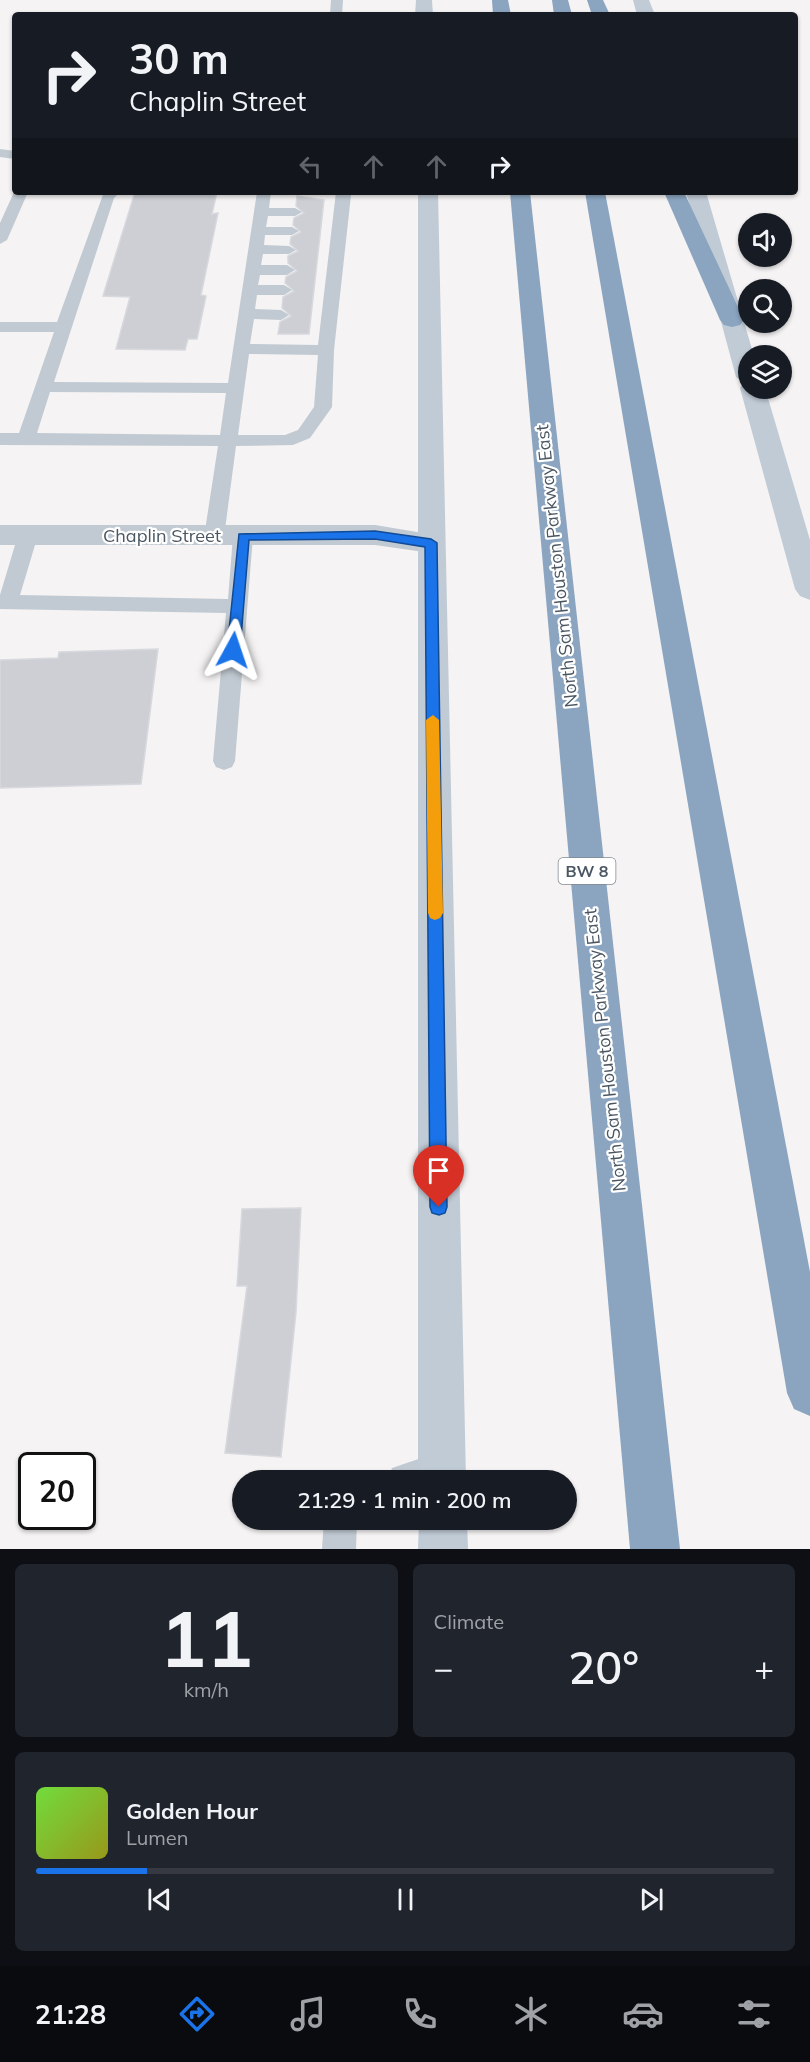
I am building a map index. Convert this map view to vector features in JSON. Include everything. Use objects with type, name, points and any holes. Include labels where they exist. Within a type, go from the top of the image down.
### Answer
[{"type":"highway","name":"North Sam Houston Parkway East","points":[[520,195],[655,1549]]},
{"type":"highway","points":[[596,195],[810,1393]]},
{"type":"highway","points":[[675,195],[732,320]]},
{"type":"main road","points":[[428,195],[442,1470]]},
{"type":"main road","points":[[697,195],[739,345]]},
{"type":"main road","points":[[756,399],[801,534],[810,589]]},
{"type":"main road","points":[[443,1530],[443,1549]]},
{"type":"street","name":"Chaplin Street","points":[[0,535],[214,537],[375,535],[431,543]]},
{"type":"lane","points":[[0,240],[20,195]]},
{"type":"lane","points":[[26,439],[109,195]]},
{"type":"lane","points":[[214,537],[264,195]]},
{"type":"lane","points":[[0,439],[287,441],[304,434],[323,407],[326,350],[343,195]]},
{"type":"lane","points":[[261,212],[295,212]]},
{"type":"lane","points":[[322,212],[342,212]]},
{"type":"lane","points":[[259,231],[292,231]]},
{"type":"lane","points":[[320,231],[340,231]]},
{"type":"lane","points":[[256,249],[289,250]]},
{"type":"lane","points":[[318,250],[338,250]]},
{"type":"lane","points":[[253,270],[286,270]]},
{"type":"lane","points":[[316,270],[336,270]]},
{"type":"lane","points":[[250,290],[284,290]]},
{"type":"lane","points":[[314,290],[333,290]]},
{"type":"lane","points":[[247,314],[281,315]]},
{"type":"lane","points":[[311,315],[331,315]]},
{"type":"lane","points":[[0,327],[64,327]]},
{"type":"lane","points":[[241,349],[326,350]]},
{"type":"lane","points":[[44,387],[236,388]]},
{"type":"lane","points":[[28,535],[4,602],[237,606]]},
{"type":"lane","points":[[224,760],[243,536]]},
{"type":"lane","points":[[339,1549],[340,1530]]},
{"type":"building","points":[[134,195],[216,195],[212,214],[218,213],[201,295],[206,296],[197,339],[188,339],[185,350],[116,349],[130,297],[103,296]]},
{"type":"building","points":[[297,196],[324,200],[309,334],[278,334],[280,322],[291,316],[282,308],[283,297],[294,291],[285,283],[286,277],[297,271],[288,263],[288,256],[298,251],[290,244],[291,237],[301,232],[293,225],[294,218],[304,213],[296,206]]},
{"type":"building","points":[[158,649],[141,784],[0,788],[0,660],[58,658],[59,652]]},
{"type":"building","points":[[301,1208],[296,1312],[281,1457],[225,1453],[247,1286],[237,1286],[242,1209]]},
{"type":"slow traffic","points":[[433,720],[435,913]]},
{"type":"route","points":[[233,650],[243,536],[375,535],[431,543],[439,1207]]}]
